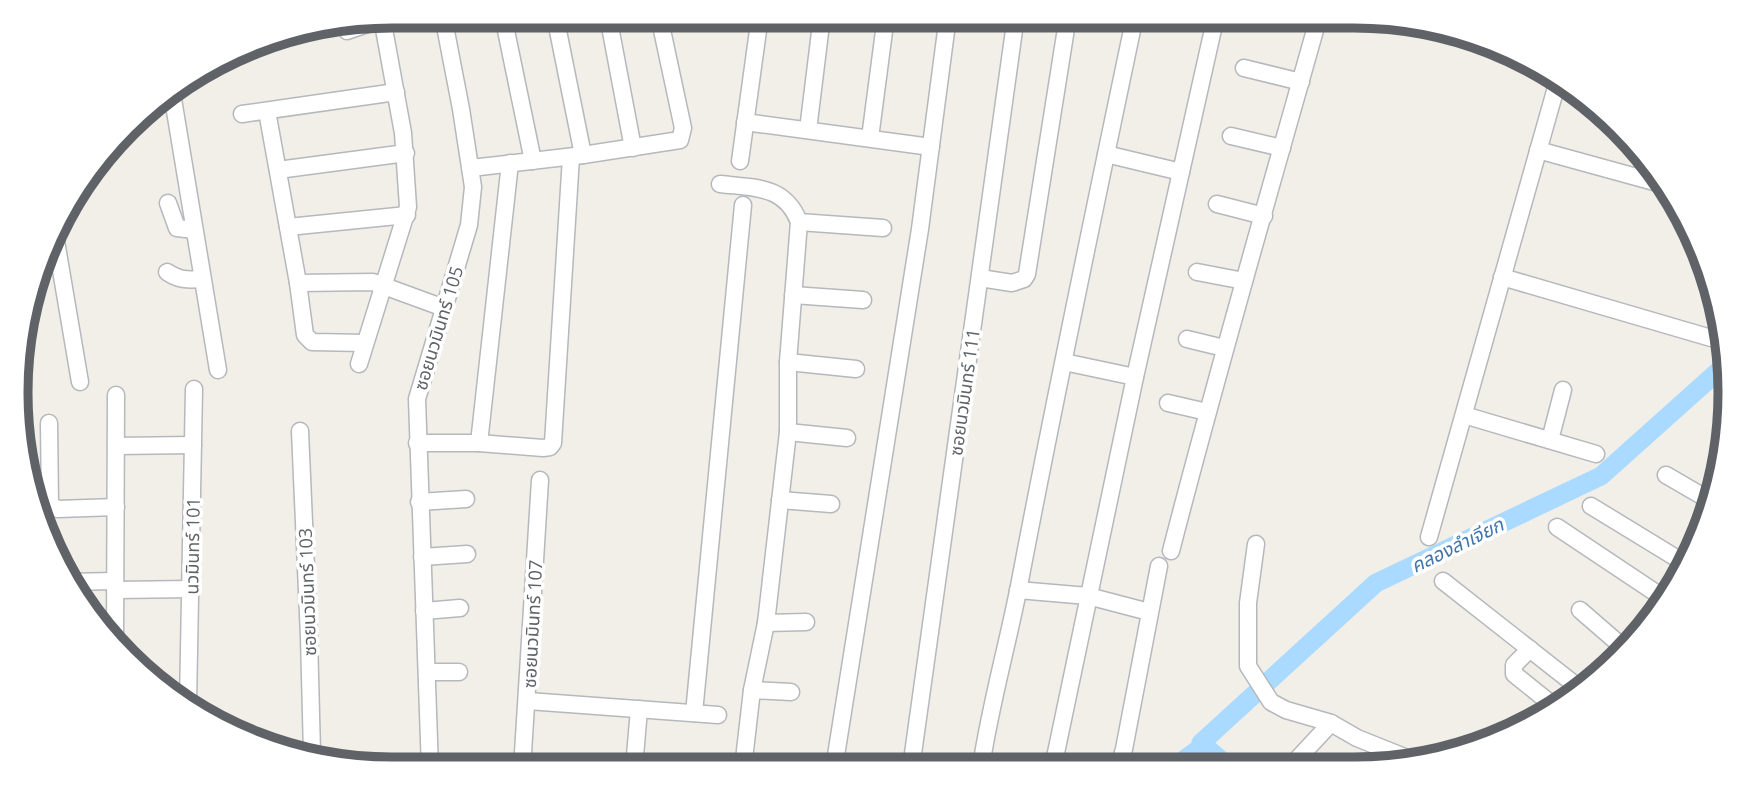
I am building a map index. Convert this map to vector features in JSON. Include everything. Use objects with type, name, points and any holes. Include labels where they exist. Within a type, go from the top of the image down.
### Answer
[{"type":"street","points":[[359,364],[407,215],[406,153],[384,28]]},
{"type":"street","name":"ซอยนวมินทร์ 105","points":[[430,757],[417,399],[469,225],[473,187],[445,28]]},
{"type":"street","points":[[505,28],[533,161]]},
{"type":"street","points":[[417,443],[479,443],[543,448],[554,443],[577,156],[557,28]]},
{"type":"street","points":[[610,28],[634,148]]},
{"type":"street","points":[[471,168],[677,142],[683,137],[683,128],[662,28]]},
{"type":"street","points":[[740,161],[758,28]]},
{"type":"street","points":[[808,130],[821,28]]},
{"type":"street","points":[[870,138],[884,28]]},
{"type":"street","points":[[836,757],[931,147],[946,28]]},
{"type":"street","name":"ซอยนวมินทร์ 111","points":[[913,757],[1014,28]]},
{"type":"street","points":[[980,278],[1012,283],[1024,279],[1027,274],[1066,28]]},
{"type":"street","points":[[983,757],[1132,28]]},
{"type":"street","points":[[1056,757],[1135,377],[1213,28]]},
{"type":"street","points":[[1171,551],[1224,348],[1316,28]]},
{"type":"street","points":[[1244,68],[1301,82]]},
{"type":"street","points":[[1429,537],[1556,89]]},
{"type":"street","points":[[242,114],[396,92]]},
{"type":"street","points":[[173,101],[218,370]]},
{"type":"street","points":[[267,111],[305,335],[308,340],[317,342],[365,343]]},
{"type":"street","points":[[745,122],[931,147]]},
{"type":"street","points":[[1231,136],[1282,148]]},
{"type":"street","points":[[1538,150],[1650,181]]},
{"type":"street","points":[[278,170],[406,153]]},
{"type":"street","points":[[1106,154],[1181,172]]},
{"type":"street","points":[[479,443],[510,163]]},
{"type":"street","points":[[720,184],[774,193],[795,210],[799,222],[788,362],[788,432],[766,623],[752,690],[744,757]]},
{"type":"street","points":[[167,203],[177,229],[194,230]]},
{"type":"street","points":[[1217,204],[1264,216]]},
{"type":"street","points":[[694,713],[743,205]]},
{"type":"street","points":[[288,227],[407,215]]},
{"type":"street","points":[[799,222],[883,228]]},
{"type":"street","points":[[58,250],[80,382]]},
{"type":"street","points":[[167,272],[177,279],[202,279]]},
{"type":"street","points":[[1197,272],[1244,281]]},
{"type":"street","points":[[1502,277],[1711,338]]},
{"type":"street","points":[[298,283],[362,281],[384,284],[443,308]]},
{"type":"street","points":[[793,295],[863,300]]},
{"type":"street","points":[[1187,339],[1224,348]]},
{"type":"street","points":[[788,362],[856,369]]},
{"type":"street","points":[[1064,362],[1135,377]]},
{"type":"street","name":"นวมินทร์ 101","points":[[188,695],[194,389]]},
{"type":"street","points":[[1550,440],[1563,390]]},
{"type":"street","points":[[115,629],[116,395]]},
{"type":"street","points":[[1168,403],[1207,412]]},
{"type":"street","points":[[1464,415],[1596,454]]},
{"type":"street","points":[[49,423],[50,505],[58,509],[116,508]]},
{"type":"street","name":"ซอยนวมินทร์ 103","points":[[300,431],[312,748]]},
{"type":"street","points":[[788,432],[847,438]]},
{"type":"street","points":[[116,446],[193,445]]},
{"type":"street","points":[[1665,475],[1703,497]]},
{"type":"street","name":"ซอยนวมินทร์ 107","points":[[523,757],[540,480]]},
{"type":"street","points":[[419,502],[466,499]]},
{"type":"street","points":[[780,500],[831,504]]},
{"type":"street","points":[[1591,506],[1677,559]]},
{"type":"street","points":[[1557,527],[1658,594]]},
{"type":"street","points":[[1256,544],[1248,603],[1248,666],[1271,702],[1286,710],[1331,723],[1357,738],[1398,754]]},
{"type":"street","points":[[422,557],[467,554]]},
{"type":"street","points":[[1122,757],[1139,680],[1159,566]]},
{"type":"street","points":[[1443,581],[1573,683]]},
{"type":"street","points":[[82,583],[191,589]]},
{"type":"street","points":[[1018,590],[1088,596],[1149,612]]},
{"type":"street","points":[[424,611],[460,608]]},
{"type":"street","points":[[1580,610],[1618,643]]},
{"type":"street","points":[[766,623],[806,622]]},
{"type":"street","points":[[1530,649],[1514,665],[1514,674],[1547,701]]},
{"type":"street","points":[[426,672],[459,672]]},
{"type":"street","points":[[752,690],[790,692]]},
{"type":"street","points":[[528,701],[718,715]]},
{"type":"street","points":[[635,757],[639,709]]},
{"type":"street","points":[[1299,757],[1331,723]]},
{"type":"waterway","name":"คลองลำเจียก","points":[[1217,757],[1201,743],[1376,583],[1601,476],[1717,372]]},
{"type":"waterway","points":[[1182,757],[1201,743]]}]
